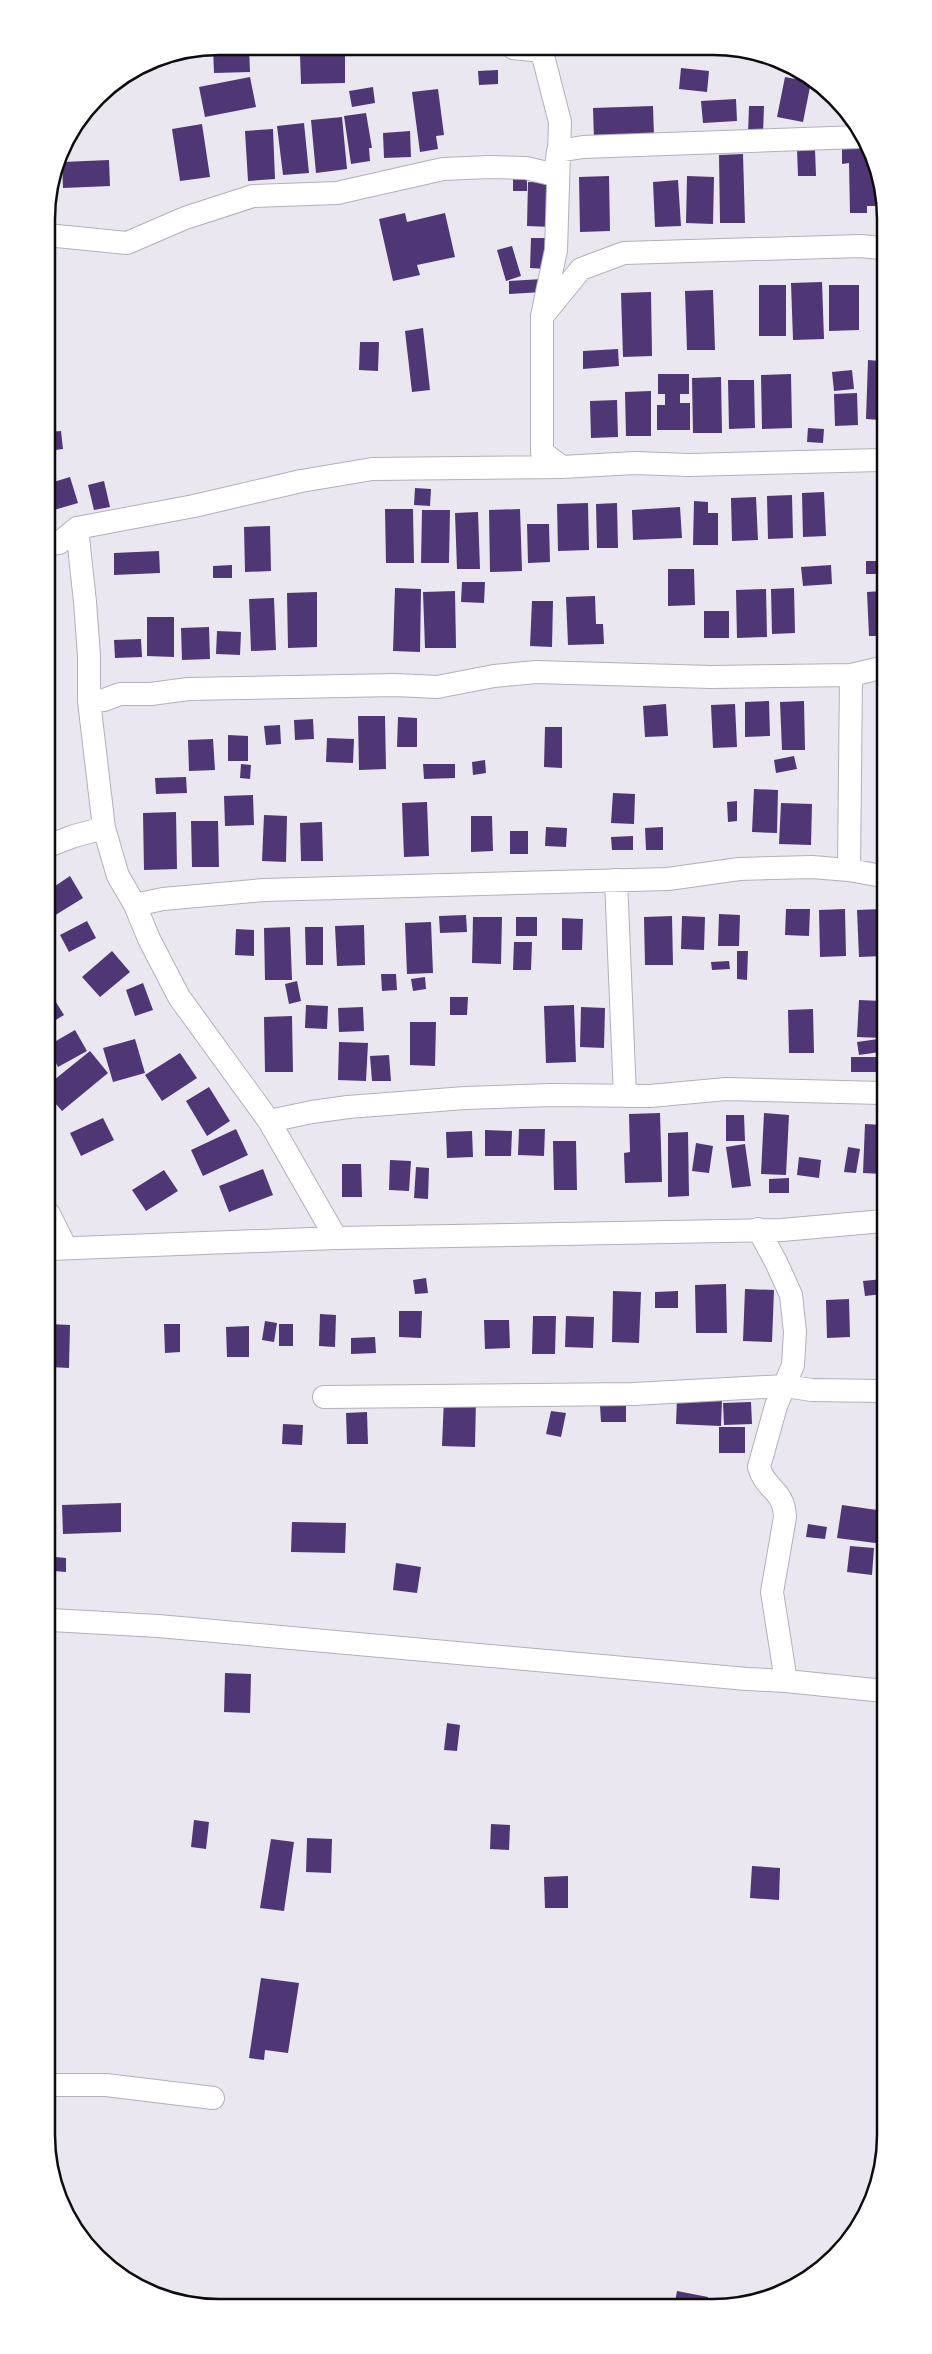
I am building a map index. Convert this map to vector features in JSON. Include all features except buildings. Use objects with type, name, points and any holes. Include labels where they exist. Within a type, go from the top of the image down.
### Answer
[{"type":"street","points":[[543,55],[560,122],[556,250],[542,316],[542,452],[562,467]]},
{"type":"street","points":[[558,151],[582,147],[855,137]]},
{"type":"street","points":[[55,236],[127,242],[185,218],[253,196],[337,193],[443,169],[489,166],[526,168],[555,174],[558,151]]},
{"type":"street","points":[[542,316],[581,269],[624,253],[861,246],[877,248]]},
{"type":"street","points":[[55,544],[59,543],[77,528],[194,506],[301,481],[372,469],[562,467],[635,463],[689,465],[877,460]]},
{"type":"street","points":[[77,528],[89,656],[89,701],[104,828],[118,876],[135,905],[149,939],[179,996],[269,1121],[336,1238]]},
{"type":"street","points":[[89,701],[104,700],[120,694],[151,694],[188,689],[395,685],[437,687],[494,676],[536,672],[710,677],[851,675],[877,669]]},
{"type":"street","points":[[849,870],[851,675]]},
{"type":"street","points":[[55,843],[104,828]]},
{"type":"street","points":[[135,905],[163,899],[264,890],[668,879],[739,869],[812,868],[849,870],[877,875]]},
{"type":"street","points":[[616,880],[625,1096]]},
{"type":"street","points":[[269,1121],[339,1108],[465,1098],[551,1094],[625,1096],[726,1089],[877,1093]]},
{"type":"street","points":[[58,1249],[336,1238],[782,1230],[877,1222]]},
{"type":"street","points":[[758,1229],[791,1295],[795,1332],[793,1365],[776,1406],[759,1467],[762,1476],[779,1494],[784,1505],[785,1517],[772,1592],[786,1680]]},
{"type":"street","points":[[324,1397],[633,1394],[785,1386],[812,1390],[877,1391]]},
{"type":"street","points":[[55,1620],[158,1626],[747,1679],[786,1680],[877,1690]]},
{"type":"street","points":[[55,2085],[106,2084],[213,2098]]}]
